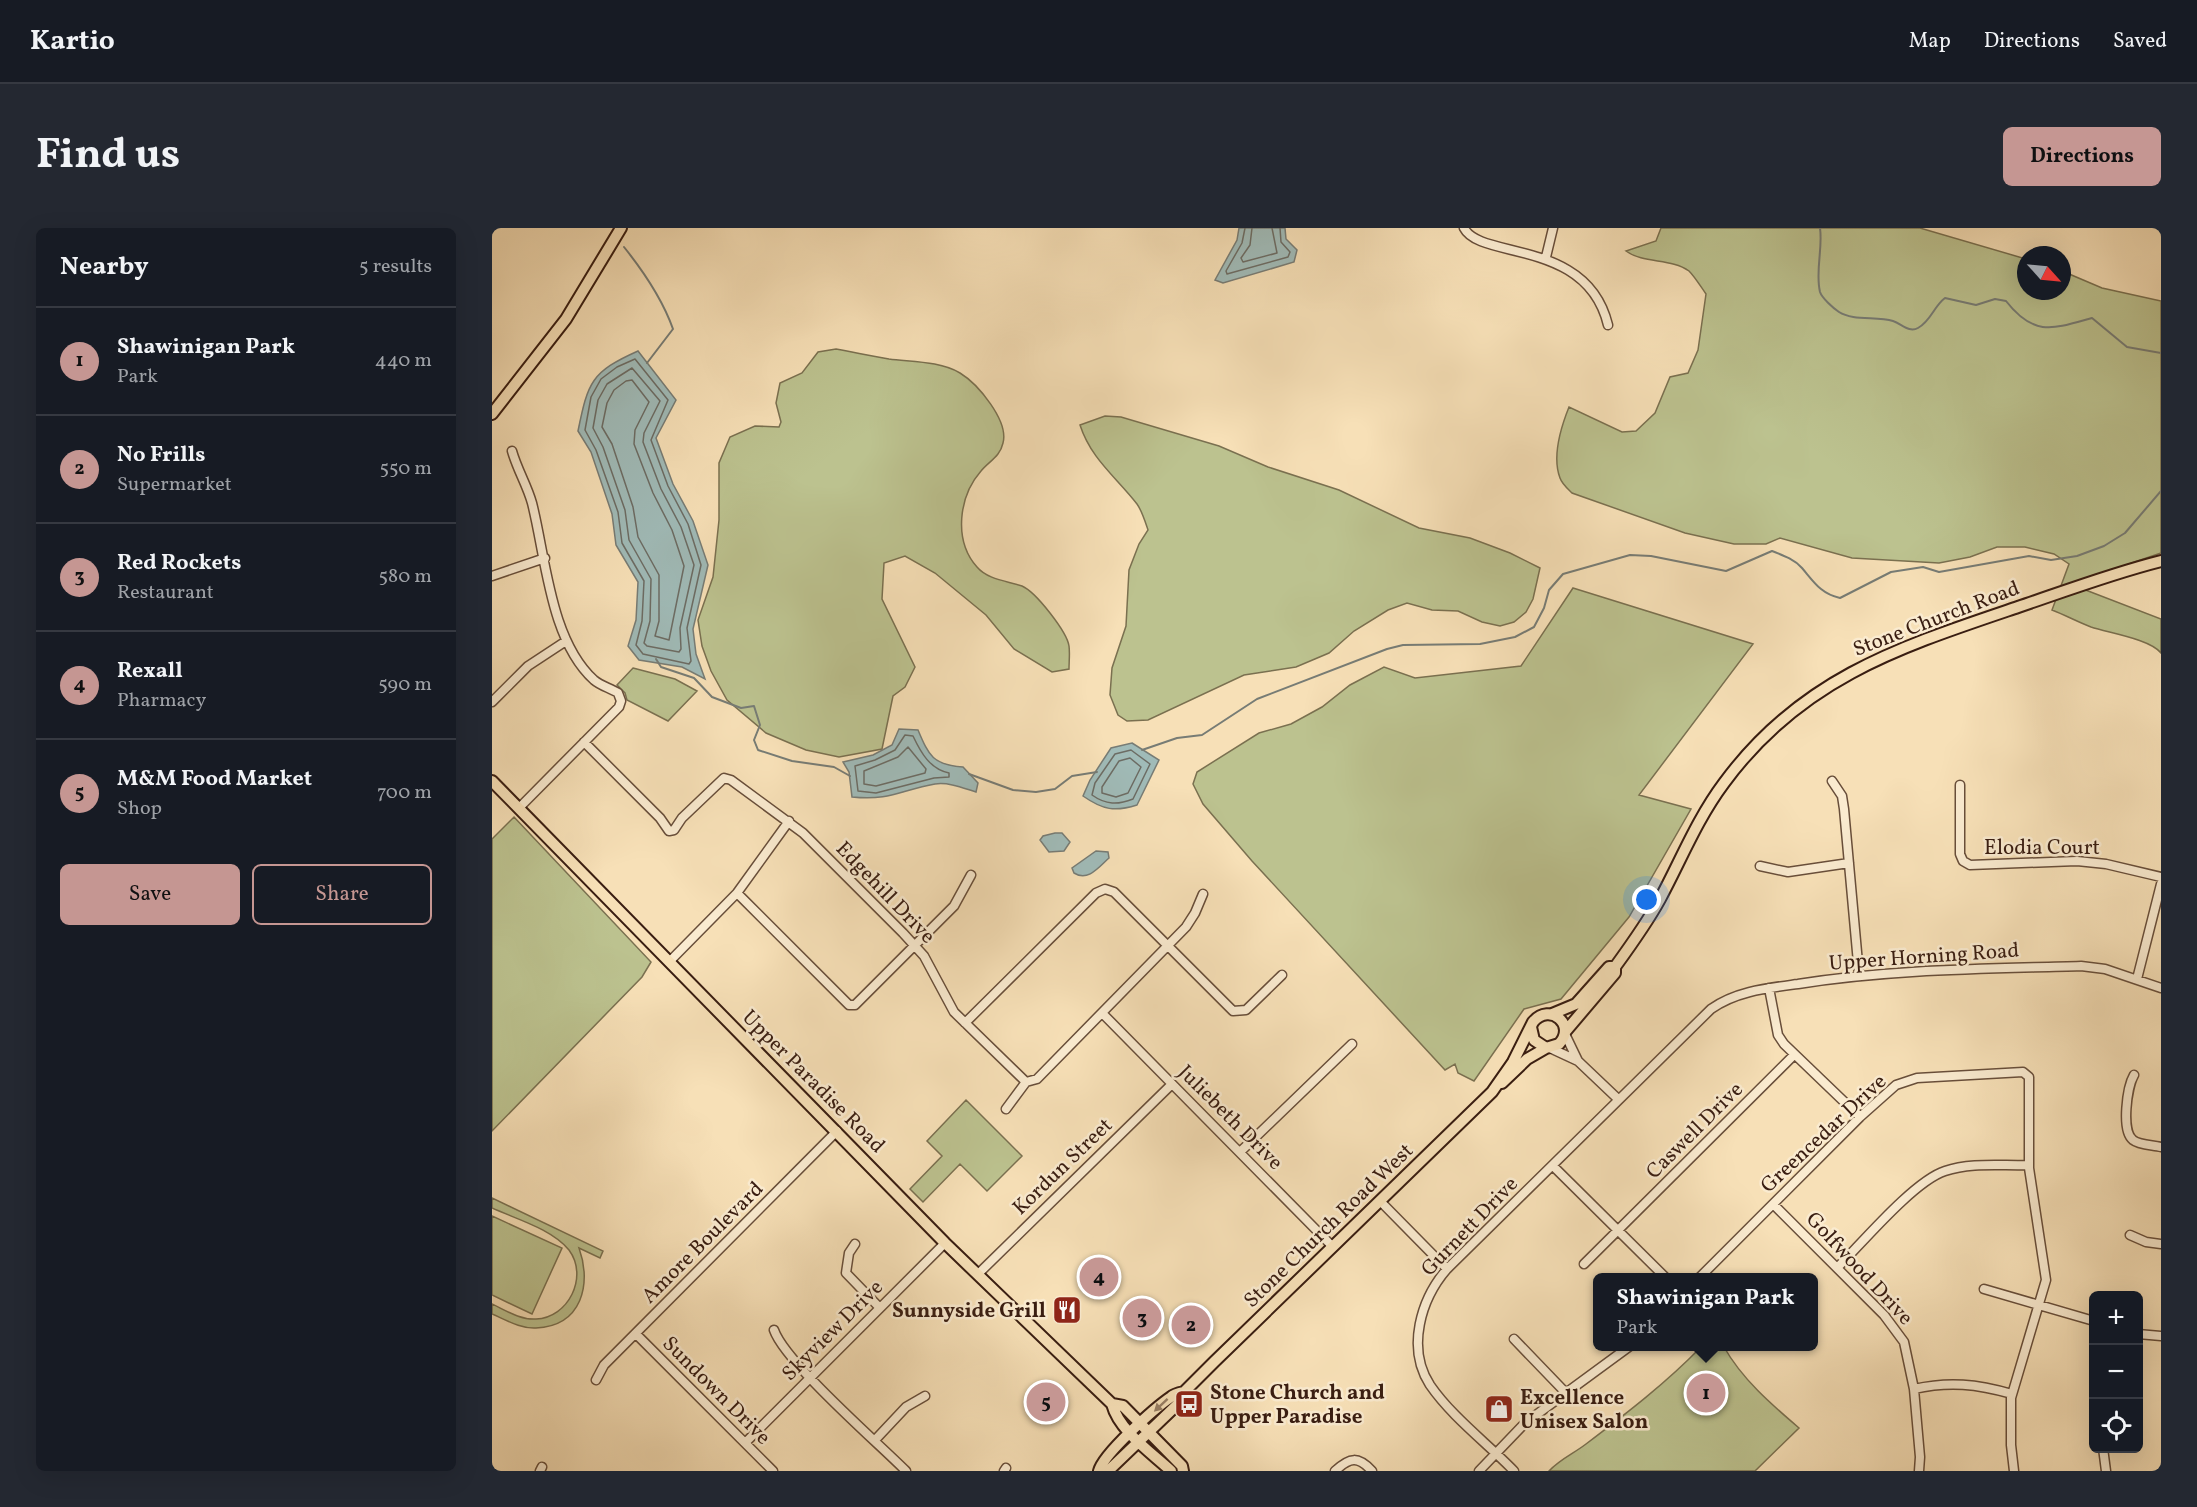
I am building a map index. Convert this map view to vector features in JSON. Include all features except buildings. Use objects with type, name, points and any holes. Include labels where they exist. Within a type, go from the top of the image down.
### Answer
[{"type":"main road","points":[[492,414],[566,319],[621,228]]},
{"type":"main road","name":"Stone Church Road","points":[[1565,1033],[1615,973],[1615,967],[1649,919],[1704,813],[1722,785],[1743,758],[1788,715],[1850,671],[1885,655],[1944,632],[2161,561]]},
{"type":"main road","name":"Upper Paradise Road","points":[[492,781],[945,1243],[1112,1404],[1115,1414],[1131,1433],[1171,1471]]},
{"type":"main road","name":"Stone Church Road","points":[[1552,1014],[1576,1005],[1609,967],[1615,967]]},
{"type":"main road","points":[[1552,1014],[1562,1020],[1565,1033],[1559,1044],[1532,1054],[1507,1081],[1499,1084],[1539,1016],[1552,1014]]},
{"type":"main road","points":[[1532,1027],[1534,1040],[1548,1048]]},
{"type":"main road","name":"Stone Church Road West","points":[[1100,1471],[1101,1464],[1131,1433],[1145,1428],[1180,1402],[1184,1392],[1381,1202],[1499,1084]]},
{"type":"main road","name":"Upper Paradise Road","points":[[1112,1404],[1123,1406],[1182,1466],[1183,1471]]},
{"type":"main road","name":"Stone Church Road West","points":[[1108,1471],[1140,1442],[1145,1428]]},
{"type":"street","points":[[1464,228],[1480,240],[1546,257],[1582,281],[1598,299],[1608,325]]},
{"type":"street","points":[[1546,257],[1553,228]]},
{"type":"street","points":[[512,451],[530,497],[566,641],[587,673],[620,697],[619,707],[519,808]]},
{"type":"street","points":[[492,576],[545,558]]},
{"type":"street","points":[[492,702],[528,666],[566,641]]},
{"type":"street","name":"Edgehill Drive","points":[[584,742],[660,818],[669,831],[675,830],[682,818],[724,778],[789,821],[915,946],[930,966],[944,997],[965,1023],[1026,1082]]},
{"type":"street","points":[[1832,781],[1842,796],[1859,974]]},
{"type":"street","name":"Elodia Court","points":[[1960,784],[1960,854],[1963,861],[1970,865],[2077,861],[2106,864],[2161,877]]},
{"type":"street","points":[[669,962],[737,893],[789,821]]},
{"type":"street","points":[[1760,866],[1788,872],[1849,863]]},
{"type":"street","points":[[737,893],[849,1005],[855,1005],[954,906],[965,890],[971,875]]},
{"type":"street","points":[[2137,980],[2161,884]]},
{"type":"street","points":[[965,1023],[1096,892],[1105,889],[1114,892],[1235,1011],[1246,1010],[1282,975]]},
{"type":"street","points":[[1006,1109],[1026,1082],[1037,1079],[1103,1014],[1192,919],[1203,894]]},
{"type":"street","name":"Upper Horning Road","points":[[1618,1099],[1711,1009],[1731,997],[1769,988],[1859,974],[2081,966],[2104,969],[2161,988]]},
{"type":"street","points":[[1769,988],[1779,1035],[1794,1055],[1860,1117]]},
{"type":"street","name":"Juliebeth Drive","points":[[1103,1014],[1333,1246]]},
{"type":"street","points":[[1565,1033],[1578,1061]]},
{"type":"street","points":[[1240,1152],[1352,1044]]},
{"type":"street","points":[[1548,1048],[1578,1061],[1618,1099]]},
{"type":"street","name":"Caswell Drive","points":[[1584,1264],[1794,1055]]},
{"type":"street","name":"Greencedar Drive","points":[[1704,1273],[1860,1117],[1896,1085],[1917,1078],[2023,1072],[2028,1077],[2029,1166],[2046,1280],[2012,1394],[2010,1444],[2014,1471]]},
{"type":"street","points":[[2134,1075],[2129,1083],[2126,1129],[2131,1139],[2138,1143],[2161,1147]]},
{"type":"street","name":"Kordun Street","points":[[978,1274],[1172,1084]]},
{"type":"street","name":"Gurnett Drive","points":[[1514,1471],[1444,1402],[1429,1382],[1421,1362],[1420,1319],[1434,1284],[1447,1269],[1618,1099]]},
{"type":"street","name":"Amore Boulevard","points":[[596,1380],[601,1368],[837,1131]]},
{"type":"street","points":[[1553,1166],[1661,1273]]},
{"type":"street","points":[[1838,1267],[1925,1182],[1945,1171],[1973,1167],[2029,1166]]},
{"type":"street","points":[[1381,1202],[1447,1269]]},
{"type":"street","name":"Golfwood Drive","points":[[1773,1204],[1896,1328],[1904,1342],[1914,1389],[1920,1457],[1919,1471]]},
{"type":"street","points":[[2130,1235],[2146,1242],[2161,1244]]},
{"type":"street","name":"Skyview Drive","points":[[745,1443],[945,1243]]},
{"type":"street","points":[[855,1244],[849,1253],[846,1273],[879,1307]]},
{"type":"street","points":[[1984,1289],[2089,1321]]},
{"type":"street","points":[[774,1330],[778,1342],[906,1471]]},
{"type":"street","name":"Sundown Drive","points":[[636,1334],[773,1471]]},
{"type":"street","points":[[2143,1334],[2161,1336]]},
{"type":"street","points":[[1514,1339],[1566,1393]]},
{"type":"street","points":[[1479,1471],[1525,1423],[1624,1351]]},
{"type":"street","points":[[1914,1389],[1950,1383],[1968,1384],[2012,1394]]},
{"type":"street","points":[[875,1440],[906,1407],[925,1396]]},
{"type":"street","points":[[2104,1453],[2106,1471]]},
{"type":"street","points":[[1335,1471],[1345,1461],[1355,1458],[1362,1461],[1372,1471]]},
{"type":"green space","points":[[1661,228],[1920,228],[2017,256],[2017,300],[2071,300],[2071,275],[2102,288],[2161,301],[2161,553],[2070,584],[2161,619],[2161,653],[2139,640],[2091,627],[2052,610],[2069,564],[2054,554],[2025,547],[1997,547],[1970,557],[1939,563],[1852,558],[1780,538],[1766,544],[1734,544],[1685,533],[1572,493],[1561,480],[1557,461],[1561,433],[1569,407],[1622,432],[1636,431],[1655,413],[1670,377],[1688,373],[1698,350],[1706,294],[1696,279],[1682,267],[1641,258],[1626,251],[1656,241]]},
{"type":"green space","points":[[836,349],[944,366],[967,378],[983,394],[997,414],[1004,434],[1003,443],[994,459],[974,481],[968,493],[962,518],[964,544],[969,556],[982,571],[992,577],[1022,586],[1035,596],[1063,632],[1069,646],[1069,669],[1052,672],[1014,649],[986,615],[935,573],[905,556],[884,563],[882,599],[915,667],[905,687],[893,696],[882,749],[839,757],[806,750],[766,733],[727,700],[711,671],[702,646],[698,620],[713,577],[719,520],[719,463],[730,437],[755,426],[779,427],[781,422],[776,403],[780,383],[802,373],[818,352]]},
{"type":"green space","points":[[1105,416],[1121,417],[1219,446],[1268,467],[1339,490],[1419,528],[1470,538],[1510,553],[1540,568],[1533,599],[1526,612],[1514,622],[1500,626],[1482,622],[1458,611],[1432,610],[1407,603],[1388,610],[1354,631],[1329,653],[1296,667],[1244,675],[1148,720],[1127,721],[1118,715],[1110,695],[1112,668],[1126,626],[1129,570],[1139,544],[1148,530],[1137,504],[1097,458],[1080,425]]},
{"type":"green space","points":[[1573,588],[1753,644],[1639,795],[1691,809],[1629,917],[1561,999],[1524,1009],[1474,1081],[1458,1073],[1455,1064],[1445,1070],[1252,861],[1203,804],[1193,784],[1197,772],[1259,733],[1291,724],[1322,707],[1350,685],[1384,667],[1415,678],[1521,666]]},
{"type":"green space","points":[[633,668],[675,679],[697,691],[668,721],[627,700],[625,693],[617,685]]},
{"type":"green space","points":[[514,817],[651,962],[642,977],[492,1131],[492,839]]},
{"type":"green space","points":[[966,1100],[1022,1156],[987,1191],[960,1164],[923,1202],[910,1189],[942,1156],[927,1141]]},
{"type":"green space","points":[[492,1198],[603,1251],[600,1258],[579,1248],[583,1262],[583,1289],[580,1301],[564,1320],[552,1325],[530,1328],[492,1314],[492,1304],[524,1318],[547,1317],[566,1304],[576,1283],[577,1272],[575,1261],[562,1243],[543,1230],[492,1208]]},
{"type":"green space","points":[[492,1216],[562,1248],[532,1314],[492,1295]]},
{"type":"green space","points":[[1697,1351],[1726,1351],[1748,1380],[1799,1428],[1755,1471],[1549,1471],[1646,1397]]},
{"type":"water","points":[[1239,228],[1285,228],[1286,239],[1297,250],[1294,262],[1223,283],[1215,280],[1237,240]]},
{"type":"water","points":[[638,351],[676,400],[656,438],[673,484],[693,521],[708,565],[693,629],[696,654],[705,679],[682,667],[639,660],[628,646],[636,620],[638,582],[616,545],[612,514],[591,452],[578,431],[585,401],[594,380],[610,365]]},
{"type":"water","points":[[899,729],[918,730],[933,758],[945,764],[963,767],[978,783],[976,792],[956,786],[935,784],[876,798],[852,797],[849,772],[843,762],[873,755],[892,745]]},
{"type":"water","points":[[1132,743],[1159,760],[1137,805],[1122,809],[1103,807],[1083,796],[1090,780],[1111,748]]},
{"type":"water","points":[[1062,833],[1070,842],[1064,851],[1049,852],[1040,840],[1043,836]]},
{"type":"water","points":[[1096,851],[1108,852],[1109,858],[1089,875],[1074,873],[1072,868]]},
{"type":"waterway","points":[[1820,228],[1818,276],[1820,292],[1831,305],[1845,315],[1887,320],[1909,329],[1915,329],[1926,321],[1945,298],[1976,305],[1995,299],[2006,301],[2016,313],[2035,325],[2055,327],[2092,318],[2127,347],[2161,353]]},
{"type":"waterway","points":[[624,247],[652,286],[673,329],[647,363]]},
{"type":"waterway","points":[[1142,750],[1177,738],[1202,735],[1257,699],[1387,649],[1403,645],[1480,644],[1515,637],[1534,627],[1544,608],[1549,590],[1563,574],[1630,555],[1651,556],[1726,571],[1772,551],[1795,562],[1814,583],[1840,598],[1891,572],[1923,567],[1939,572],[2029,556],[2051,560],[2077,556],[2104,546],[2125,533],[2161,491]]},
{"type":"waterway","points":[[656,659],[661,667],[694,678],[712,697],[741,708],[754,706],[760,725],[754,740],[758,750],[792,761],[834,767],[850,776]]},
{"type":"waterway","points":[[969,774],[1013,790],[1036,792],[1055,789],[1072,776],[1097,772]]},
{"type":"place","name":"Rexall","points":[[1099,1277]]},
{"type":"place","name":"Sunnyside Grill","points":[[1067,1310]]},
{"type":"place","name":"Red Rockets","points":[[1142,1318]]},
{"type":"place","name":"No Frills","points":[[1191,1325]]},
{"type":"place","name":"Shawinigan Park","points":[[1706,1393]]},
{"type":"place","name":"M&M Food Market","points":[[1046,1402]]},
{"type":"place","name":"Stone Church and Upper Paradise","points":[[1189,1404]]},
{"type":"place","name":"Excellence Unisex Salon","points":[[1499,1409]]}]
